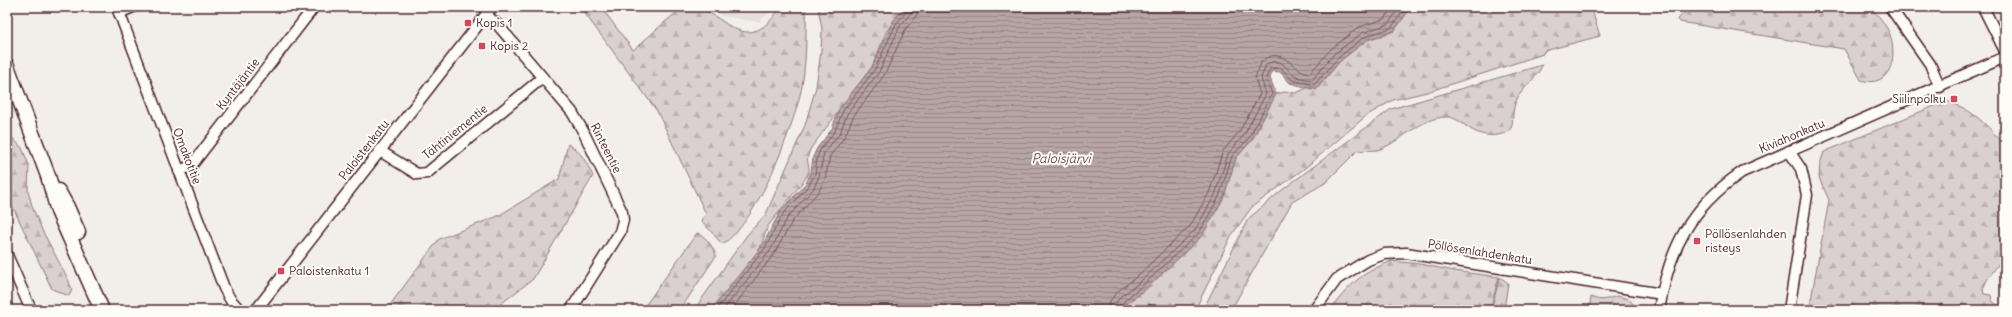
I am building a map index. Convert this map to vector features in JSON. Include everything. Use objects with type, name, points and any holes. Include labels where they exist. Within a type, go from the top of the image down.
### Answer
[{"type":"main road","points":[[7,66],[48,176],[58,211],[102,310]]},
{"type":"main road","points":[[48,176],[67,207],[112,310]]},
{"type":"street","points":[[118,10],[133,7]]},
{"type":"street","name":"Kyntäjäntie","points":[[178,171],[191,166],[314,7]]},
{"type":"street","points":[[1890,7],[1930,64],[1940,87]]},
{"type":"street","points":[[1984,7],[2005,51]]},
{"type":"street","name":"Omakotitie","points":[[118,10],[178,171],[224,288],[230,299],[240,310]]},
{"type":"street","name":"Rinteentie","points":[[489,11],[497,24],[572,112],[583,131],[617,201],[624,220],[620,232],[571,310]]},
{"type":"street","name":"Paloistenkatu","points":[[256,310],[489,11]]},
{"type":"street","name":"Kiviahonkatu","points":[[1660,310],[1667,270],[1676,248],[1698,210],[1726,183],[1742,172],[1940,87],[2005,57]]},
{"type":"street","name":"Tähtiniementie","points":[[380,151],[418,174],[427,173],[542,78]]},
{"type":"street","points":[[1789,151],[1801,169],[1807,195],[1789,310]]},
{"type":"street","name":"Pöllösenlahdenkatu","points":[[1314,310],[1338,278],[1368,260],[1384,254],[1406,253],[1662,294]]},
{"type":"street","points":[[7,255],[30,310]]},
{"type":"shaded area","points":[[712,7],[775,7],[759,22],[721,16]]},
{"type":"green space","points":[[580,7],[601,7],[633,50],[685,7],[695,7],[705,10],[733,28],[752,32],[766,25],[781,7],[805,7],[806,38],[802,86],[783,148],[760,196],[748,217],[735,234],[722,244],[701,220],[706,214],[657,111]]},
{"type":"green space","points":[[818,7],[904,7],[886,32],[872,67],[811,148],[808,159],[809,174],[768,226],[758,253],[711,310],[694,310],[747,235],[766,214],[805,125],[816,87],[821,51],[822,29]]},
{"type":"green space","points":[[1411,7],[1591,7],[1600,36],[1544,51],[1543,54],[1427,92],[1393,100],[1366,116],[1305,168],[1252,207],[1231,236],[1195,310],[1122,310],[1127,303],[1145,290],[1223,199],[1236,158],[1252,140],[1276,94],[1284,92],[1296,93],[1309,87],[1316,90],[1340,61],[1367,40],[1394,31]]},
{"type":"green space","points":[[1690,7],[1870,7],[1882,20],[1890,35],[1893,53],[1892,62],[1885,76],[1879,80],[1871,82],[1861,80],[1844,49],[1680,22],[1678,19]]},
{"type":"green space","points":[[1542,65],[1538,73],[1519,95],[1514,107],[1511,128],[1505,133],[1498,135],[1480,134],[1451,117],[1437,118],[1428,121],[1379,149],[1356,152],[1325,183],[1292,202],[1231,310],[1203,310],[1248,219],[1282,190],[1391,109]]},
{"type":"green space","points":[[1946,101],[1964,108],[1979,119],[2005,146],[2005,255],[1987,280],[1983,289],[1984,294],[1991,295],[1992,301],[2005,310],[1881,310],[1810,305],[1829,200],[1819,178],[1820,164],[1824,152]]},
{"type":"green space","points":[[7,132],[22,148],[29,165],[28,191],[33,209],[43,232],[68,279],[72,290],[69,296],[52,289],[7,195]]},
{"type":"green space","points":[[568,144],[577,150],[586,162],[593,176],[533,279],[493,310],[387,309],[439,239],[498,216],[559,179]]},
{"type":"green space","points":[[697,233],[709,242],[716,256],[680,310],[642,310]]},
{"type":"green space","points":[[1392,261],[1499,277],[1490,310],[1330,310],[1357,280],[1381,265]]},
{"type":"green space","points":[[1500,277],[1508,283],[1504,310],[1491,310]]},
{"type":"green space","points":[[1617,296],[1629,299],[1638,310],[1589,310],[1591,297],[1601,300]]},
{"type":"water","name":"Paloisjärvi","points":[[905,7],[1411,7],[1394,31],[1367,40],[1340,61],[1316,90],[1290,83],[1280,72],[1272,71],[1270,78],[1276,94],[1252,140],[1236,158],[1223,199],[1202,236],[1145,290],[1127,303],[1122,310],[711,310],[762,246],[780,212],[806,183],[811,173],[813,157],[817,148],[832,129],[839,109],[872,67],[893,21]]},
{"type":"place","name":"Kopis 1","points":[[468,23]]},
{"type":"place","name":"Kopis 2","points":[[482,46]]},
{"type":"place","name":"Siilinpolku","points":[[1954,99]]},
{"type":"place","name":"Pöllösenlahden risteys","points":[[1697,241]]},
{"type":"place","name":"Paloistenkatu 1","points":[[281,271]]}]
